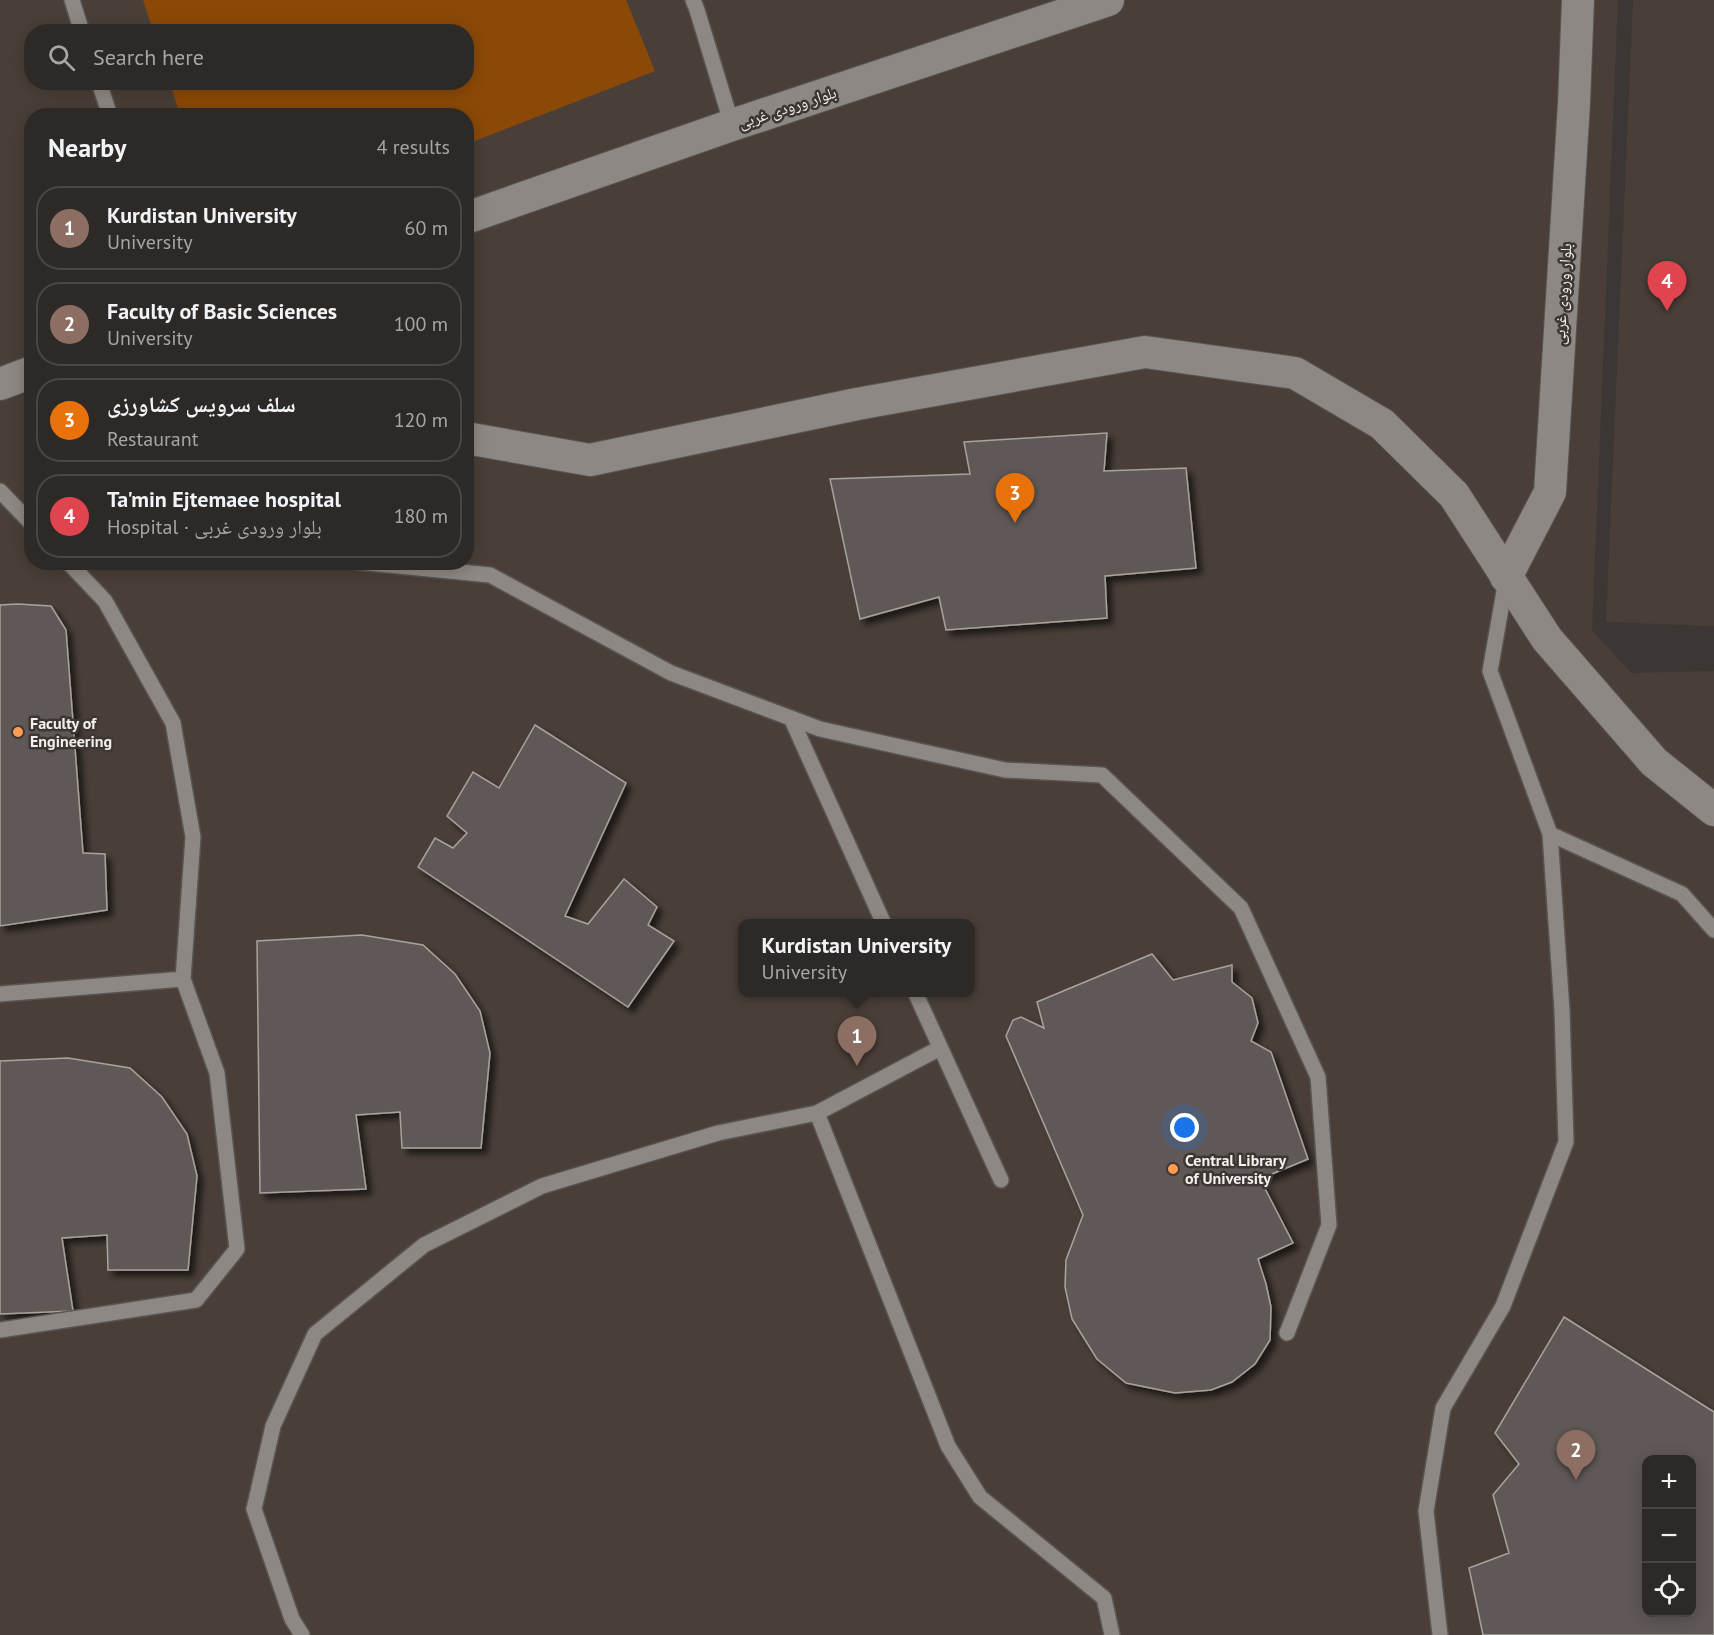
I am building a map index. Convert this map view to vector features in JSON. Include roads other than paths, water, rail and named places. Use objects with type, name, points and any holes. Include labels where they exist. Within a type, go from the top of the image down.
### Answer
[{"type":"street","name":"بلوار ورودی غربی","points":[[474,215],[732,125],[1108,0]]},
{"type":"street","name":"بلوار ورودی غربی","points":[[1506,577],[1550,492],[1574,103],[1578,0]]},
{"type":"street","points":[[474,439],[590,460],[857,404],[1146,352],[1294,373],[1382,424],[1454,495],[1547,639],[1654,762],[1714,810]]},
{"type":"street","points":[[0,384],[24,375]]},
{"type":"lane","points":[[72,0],[80,24]]},
{"type":"lane","points":[[693,0],[732,125]]},
{"type":"lane","points":[[102,90],[107,108]]},
{"type":"lane","points":[[0,491],[24,516]]},
{"type":"lane","points":[[0,1329],[196,1300],[237,1249],[217,1073],[183,979],[193,837],[173,723],[105,601],[76,570]]},
{"type":"lane","points":[[433,570],[490,576],[670,672],[820,729],[1005,770],[1102,775],[1241,908],[1318,1077],[1329,1225],[1287,1333]]},
{"type":"lane","points":[[1440,1635],[1426,1510],[1443,1408],[1503,1306],[1566,1142],[1562,1010],[1550,834],[1490,671],[1506,577]]},
{"type":"lane","points":[[791,718],[882,919]]},
{"type":"lane","points":[[1550,834],[1682,894],[1714,930]]},
{"type":"lane","points":[[0,994],[183,979]]},
{"type":"lane","points":[[917,997],[1001,1180]]},
{"type":"lane","points":[[302,1635],[292,1619],[254,1509],[273,1426],[315,1334],[424,1245],[542,1186],[718,1133],[817,1113],[940,1048]]},
{"type":"lane","points":[[817,1113],[948,1446],[980,1497],[1104,1598],[1112,1635]]},
{"type":"place","name":"Ta'min Ejtemaee hospital","points":[[1667,311]]},
{"type":"place","name":"سلف سرویس کشاورزی","points":[[1015,523]]},
{"type":"place","name":"Faculty of Engineering","points":[[18,732]]},
{"type":"place","name":"Kurdistan University","points":[[857,1066]]},
{"type":"place","name":"Central Library of University","points":[[1173,1169]]},
{"type":"place","name":"Faculty of Basic Sciences","points":[[1576,1480]]}]
